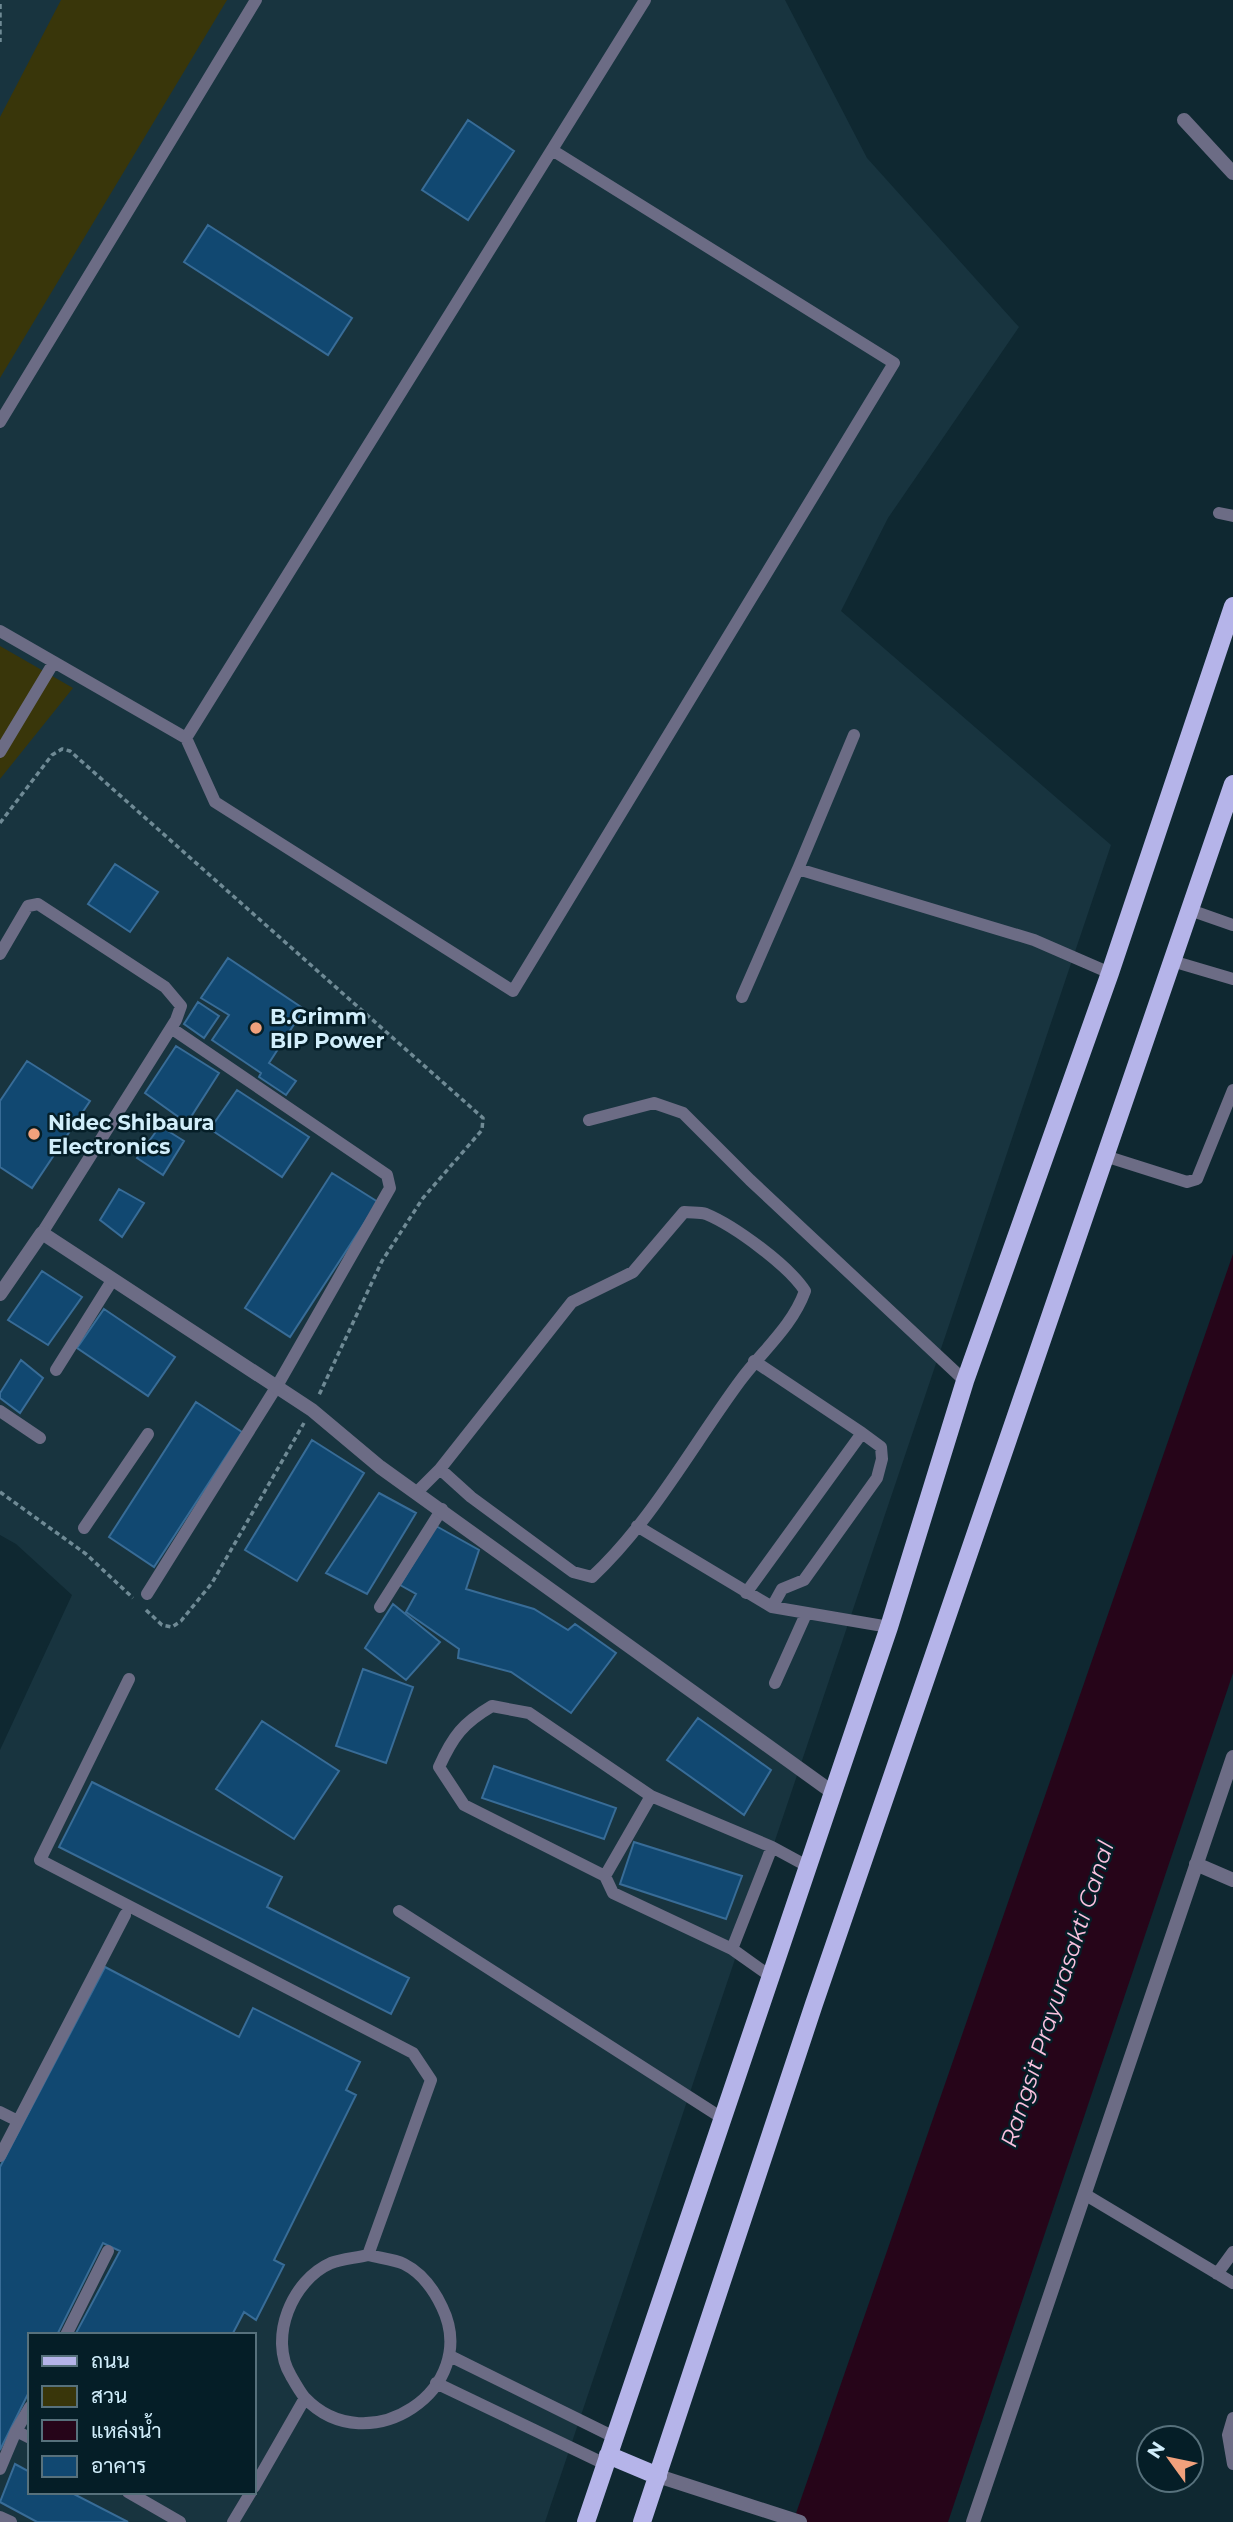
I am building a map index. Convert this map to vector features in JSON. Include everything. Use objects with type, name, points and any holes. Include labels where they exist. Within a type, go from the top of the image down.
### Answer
[{"type":"main road","points":[[586,2522],[889,1627],[965,1381],[1110,973],[1233,606]]},
{"type":"main road","points":[[642,2522],[823,1979],[1233,783]]},
{"type":"main road","points":[[606,2459],[658,2476]]},
{"type":"street","points":[[1184,120],[1233,173]]},
{"type":"street","points":[[0,1294],[42,1233],[312,1410],[380,1467],[832,1792]]},
{"type":"street","points":[[973,2522],[1233,1757]]},
{"type":"street","points":[[1196,1864],[1233,1880]]},
{"type":"street","points":[[658,2476],[800,2522]]},
{"type":"lane","points":[[0,422],[256,0]]},
{"type":"lane","points":[[186,738],[645,0]]},
{"type":"lane","points":[[0,631],[186,738],[215,802],[513,991],[894,363],[552,150]]},
{"type":"lane","points":[[1219,513],[1233,516]]},
{"type":"lane","points":[[0,752],[54,662]]},
{"type":"lane","points":[[742,997],[854,736]]},
{"type":"lane","points":[[798,869],[1034,940],[1110,973]]},
{"type":"lane","points":[[0,954],[28,906],[38,904],[166,987],[181,1006],[171,1028],[42,1233]]},
{"type":"lane","points":[[1189,910],[1233,925]]},
{"type":"lane","points":[[1172,961],[1233,979]]},
{"type":"lane","points":[[147,1594],[277,1387],[390,1188],[387,1175],[171,1028]]},
{"type":"lane","points":[[1105,1156],[1187,1182],[1197,1179],[1233,1090]]},
{"type":"lane","points":[[589,1120],[653,1103],[683,1113],[750,1180],[965,1381]]},
{"type":"lane","points":[[417,1492],[440,1469],[572,1302],[633,1272],[684,1212],[704,1213],[725,1225],[796,1278],[805,1292],[796,1315],[754,1361],[637,1526],[612,1559],[592,1577],[573,1572],[471,1497],[440,1469]]},
{"type":"lane","points":[[56,1370],[113,1279]]},
{"type":"lane","points":[[754,1361],[881,1447],[882,1459],[877,1478],[804,1580],[782,1589],[772,1607]]},
{"type":"lane","points":[[0,1411],[40,1438]]},
{"type":"lane","points":[[746,1593],[862,1433]]},
{"type":"lane","points":[[84,1528],[148,1434]]},
{"type":"lane","points":[[380,1607],[442,1509]]},
{"type":"lane","points":[[637,1526],[772,1607],[889,1627]]},
{"type":"lane","points":[[775,1683],[806,1614]]},
{"type":"lane","points":[[129,1679],[40,1860],[413,2053],[431,2080],[368,2255]]},
{"type":"lane","points":[[770,1976],[732,1949],[613,1893],[605,1876],[464,1805],[439,1767],[450,1742],[467,1721],[492,1706],[529,1713],[597,1762],[651,1796],[772,1847],[807,1866]]},
{"type":"lane","points":[[605,1876],[651,1796]]},
{"type":"lane","points":[[732,1949],[772,1847]]},
{"type":"lane","points":[[399,1911],[722,2118]]},
{"type":"lane","points":[[0,2156],[125,1915]]},
{"type":"lane","points":[[0,2112],[18,2121]]},
{"type":"lane","points":[[1086,2195],[1233,2283]]},
{"type":"lane","points":[[67,2333],[108,2251]]},
{"type":"lane","points":[[1217,2274],[1233,2252]]},
{"type":"lane","points":[[368,2255],[404,2264],[433,2287],[449,2321],[453,2339],[450,2356],[436,2383],[419,2404],[404,2415],[368,2424],[331,2417],[305,2398],[288,2372],[282,2340],[285,2317],[295,2295],[311,2277],[331,2263],[368,2255]]},
{"type":"lane","points":[[450,2356],[614,2437]]},
{"type":"lane","points":[[436,2383],[606,2459]]},
{"type":"lane","points":[[256,2484],[305,2398]]},
{"type":"lane","points":[[0,2469],[28,2410]]},
{"type":"lane","points":[[1233,2418],[1228,2435],[1233,2464]]},
{"type":"lane","points":[[16,2431],[28,2437]]},
{"type":"lane","points":[[131,2494],[180,2522]]},
{"type":"lane","points":[[233,2522],[250,2494]]},
{"type":"lane","points":[[0,2517],[11,2522]]},
{"type":"path","points":[[0,4],[0,42]]},
{"type":"path","points":[[0,823],[52,755],[62,749],[69,751],[484,1118],[482,1130],[423,1198],[382,1261],[312,1410],[269,1479],[212,1583],[181,1622],[172,1627],[162,1625],[143,1607]]},
{"type":"path","points":[[0,1492],[86,1555],[134,1598]]},
{"type":"shaded area","points":[[0,0],[785,0],[867,158],[1019,327],[888,518],[841,611],[1111,845],[545,2522],[0,2522],[0,1750],[72,1595],[16,1544],[0,1535]]},
{"type":"green space","points":[[61,0],[227,0],[0,378],[0,117]]},
{"type":"green space","points":[[0,646],[73,688],[0,779]]},
{"type":"water","name":"Rangsit Prayurasakti Canal","points":[[1233,1254],[1233,1673],[948,2522],[793,2522]]},
{"type":"building","points":[[468,120],[514,151],[468,220],[422,190]]},
{"type":"building","points":[[208,225],[352,318],[328,355],[184,262]]},
{"type":"building","points":[[115,864],[158,892],[130,932],[88,904]]},
{"type":"building","name":"B.Grimm BIP Power","points":[[228,958],[304,1009],[269,1063],[296,1081],[286,1095],[259,1077],[261,1073],[212,1040],[229,1015],[201,998]]},
{"type":"building","name":"B.Grimm BIP Power","points":[[198,1002],[219,1016],[204,1038],[184,1024]]},
{"type":"building","name":"B.Grimm BIP Power","points":[[176,1046],[219,1073],[187,1123],[145,1093]]},
{"type":"building","name":"Nidec Shibaura Electronics","points":[[27,1061],[90,1101],[32,1188],[0,1167],[0,1101]]},
{"type":"building","name":"B.Grimm BIP Power","points":[[237,1090],[309,1137],[282,1177],[210,1129]]},
{"type":"building","points":[[160,1126],[184,1141],[163,1175],[137,1158]]},
{"type":"building","points":[[332,1173],[378,1202],[290,1337],[245,1308]]},
{"type":"building","points":[[119,1189],[144,1203],[122,1237],[100,1220]]},
{"type":"building","points":[[42,1271],[82,1297],[48,1345],[8,1320]]},
{"type":"building","points":[[104,1309],[175,1357],[148,1396],[77,1348]]},
{"type":"building","points":[[21,1360],[43,1378],[20,1413],[0,1398],[0,1393]]},
{"type":"building","points":[[196,1402],[242,1432],[154,1567],[109,1537]]},
{"type":"building","points":[[312,1440],[364,1473],[297,1581],[245,1550]]},
{"type":"building","points":[[379,1493],[416,1513],[367,1594],[326,1573]]},
{"type":"building","points":[[436,1526],[479,1550],[466,1589],[534,1609],[568,1630],[575,1624],[616,1653],[571,1713],[511,1672],[458,1658],[459,1649],[406,1612],[416,1594],[400,1585]]},
{"type":"building","points":[[393,1604],[440,1642],[406,1680],[365,1648]]},
{"type":"building","points":[[363,1669],[413,1687],[386,1763],[336,1746]]},
{"type":"building","points":[[698,1718],[771,1770],[744,1815],[667,1760]]},
{"type":"building","points":[[262,1721],[339,1771],[294,1839],[216,1789]]},
{"type":"building","points":[[494,1766],[616,1808],[604,1839],[482,1798]]},
{"type":"building","points":[[92,1782],[282,1877],[267,1907],[409,1978],[391,2014],[59,1847]]},
{"type":"building","points":[[634,1842],[742,1876],[726,1919],[620,1884]]},
{"type":"building","points":[[105,1967],[239,2037],[253,2008],[360,2062],[346,2090],[356,2095],[274,2260],[284,2265],[256,2320],[244,2312],[233,2333],[76,2333],[120,2251],[103,2243],[58,2333],[28,2333],[28,2394],[0,2450],[0,2167]]},
{"type":"building","points":[[15,2464],[28,2471],[28,2494],[74,2494],[128,2522],[37,2522],[0,2502]]},
{"type":"place","name":"B.Grimm BIP Power","points":[[256,1028]]},
{"type":"place","name":"Nidec Shibaura Electronics","points":[[34,1134]]}]
